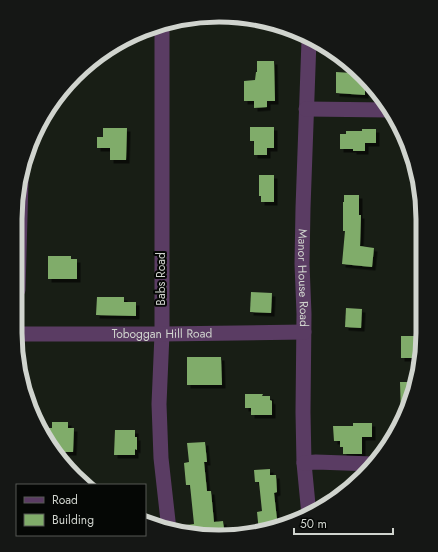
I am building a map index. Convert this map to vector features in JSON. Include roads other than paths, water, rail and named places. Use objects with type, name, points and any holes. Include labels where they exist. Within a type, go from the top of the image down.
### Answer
[{"type":"street","name":"Babs Road","points":[[162,30],[162,334],[159,404],[161,458],[168,523]]},
{"type":"street","name":"Manor House Road","points":[[308,509],[304,463],[304,332],[302,264],[309,43]]},
{"type":"street","points":[[306,109],[383,110]]},
{"type":"street","name":"Toboggan Hill Road","points":[[22,334],[304,332]]},
{"type":"street","points":[[304,463],[366,464]]}]
